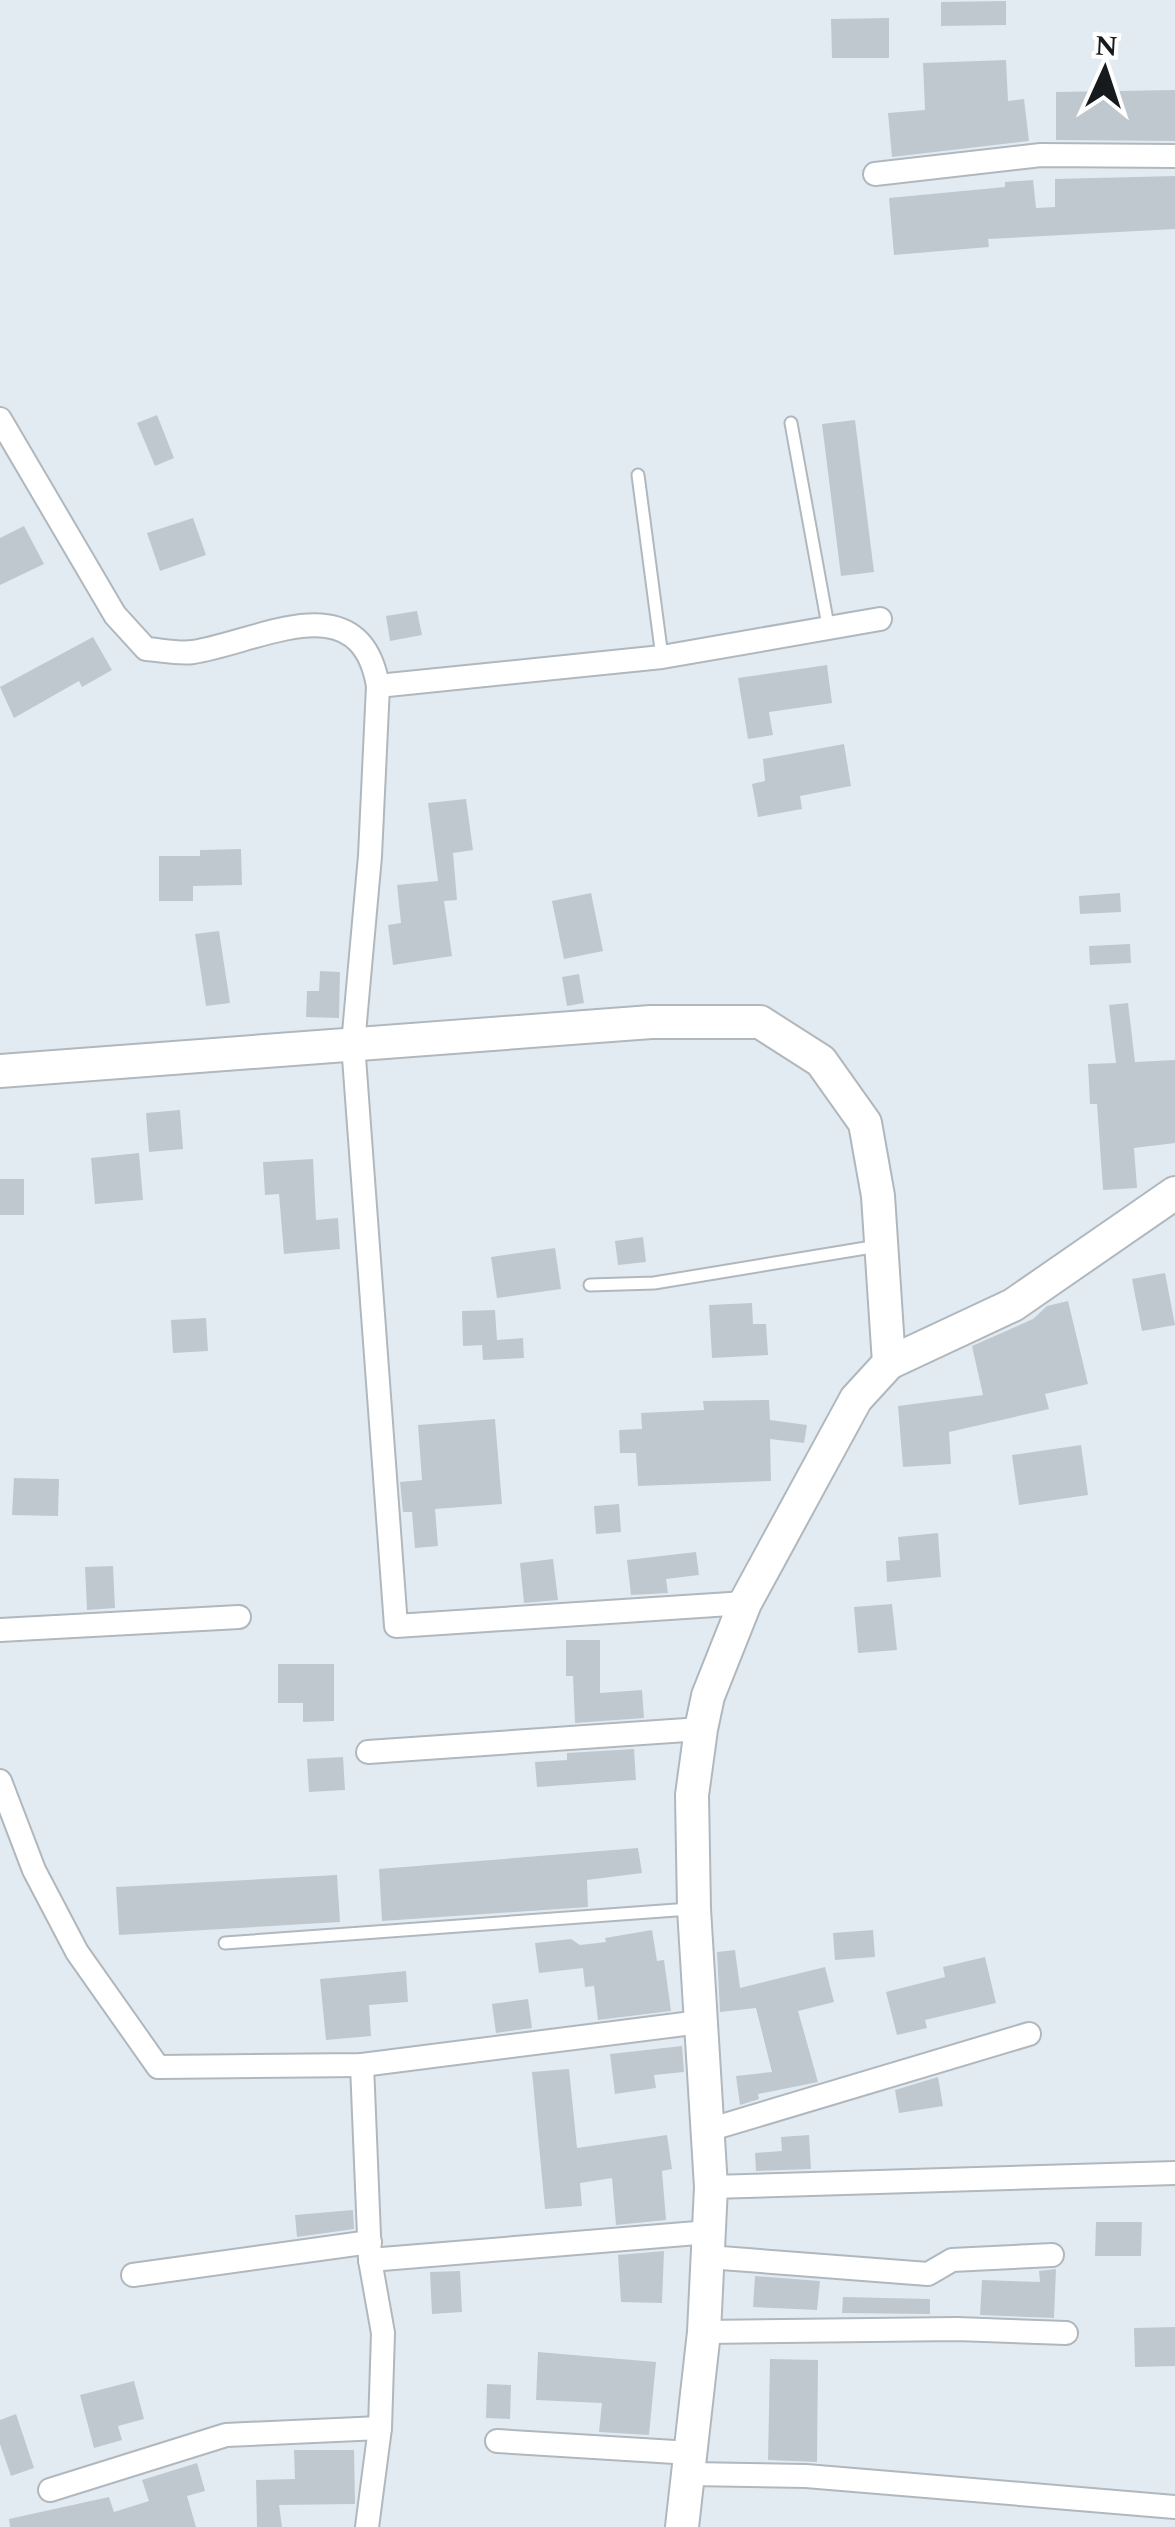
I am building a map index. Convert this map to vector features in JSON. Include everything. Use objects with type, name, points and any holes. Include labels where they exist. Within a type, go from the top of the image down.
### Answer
[{"type":"street","points":[[876,174],[1041,155],[1175,156]]},
{"type":"street","points":[[0,419],[116,615],[146,648],[188,652],[292,625],[337,629],[365,643],[378,686],[370,856],[353,1044],[396,1626],[745,1603]]},
{"type":"street","points":[[378,686],[662,657],[830,631],[880,619]]},
{"type":"street","points":[[0,1070],[651,1022],[760,1022],[821,1061],[865,1122],[882,1245],[890,1362]]},
{"type":"street","points":[[682,2527],[704,2332],[711,2187],[694,1909],[692,1795],[708,1696],[745,1603],[856,1398],[890,1362],[1013,1305],[1175,1192]]},
{"type":"street","points":[[0,1630],[239,1617]]},
{"type":"street","points":[[368,1752],[701,1729]]},
{"type":"street","points":[[0,1782],[34,1870],[76,1952],[158,2068],[362,2065],[700,2022]]},
{"type":"street","points":[[708,2130],[1029,2034]]},
{"type":"street","points":[[362,2065],[370,2251],[384,2332],[380,2428],[367,2527]]},
{"type":"street","points":[[711,2187],[1175,2173]]},
{"type":"street","points":[[133,2275],[370,2251],[708,2244],[928,2274],[952,2260],[1052,2255]]},
{"type":"street","points":[[704,2332],[957,2329],[1066,2333]]},
{"type":"street","points":[[50,2490],[226,2435],[380,2428]]},
{"type":"street","points":[[497,2441],[806,2476],[1175,2507]]},
{"type":"lane","points":[[791,423],[830,631]]},
{"type":"lane","points":[[638,475],[662,657]]},
{"type":"lane","points":[[590,1285],[654,1283],[882,1245]]},
{"type":"lane","points":[[225,1943],[694,1909]]},
{"type":"building","points":[[1006,1],[1006,25],[941,26],[941,2]]},
{"type":"building","points":[[889,18],[889,58],[832,58],[831,19]]},
{"type":"building","points":[[1006,60],[1008,101],[1024,99],[1029,141],[892,157],[888,113],[925,110],[923,63]]},
{"type":"building","points":[[1175,90],[1175,141],[1056,140],[1056,92]]},
{"type":"building","points":[[1175,176],[1175,229],[988,239],[989,247],[894,255],[889,198],[1005,187],[1005,182],[1033,180],[1036,208],[1055,207],[1055,179]]},
{"type":"building","points":[[157,415],[174,458],[155,466],[137,423]]},
{"type":"building","points":[[855,420],[874,572],[841,576],[822,424]]},
{"type":"building","points":[[193,518],[206,555],[160,571],[147,533]]},
{"type":"building","points":[[24,526],[44,564],[0,585],[0,538]]},
{"type":"building","points":[[417,611],[422,635],[390,641],[386,616]]},
{"type":"building","points":[[93,637],[112,670],[82,687],[79,681],[14,718],[0,687]]},
{"type":"building","points":[[827,665],[832,703],[769,712],[773,735],[748,739],[738,678]]},
{"type":"building","points":[[844,744],[851,786],[800,796],[802,809],[758,817],[752,784],[765,781],[763,759]]},
{"type":"building","points":[[466,799],[473,850],[453,853],[457,900],[444,901],[452,956],[393,965],[388,925],[401,923],[397,885],[438,881],[428,803]]},
{"type":"building","points":[[241,849],[242,885],[193,886],[193,901],[159,901],[159,856],[200,856],[200,850]]},
{"type":"building","points":[[591,893],[603,951],[564,959],[552,901]]},
{"type":"building","points":[[1120,893],[1121,912],[1080,914],[1079,896]]},
{"type":"building","points":[[219,931],[230,1003],[206,1006],[195,934]]},
{"type":"building","points":[[1130,944],[1131,963],[1090,965],[1089,946]]},
{"type":"building","points":[[320,971],[340,972],[339,1018],[306,1017],[307,991],[319,991]]},
{"type":"building","points":[[579,974],[584,1003],[567,1006],[562,977]]},
{"type":"building","points":[[1128,1003],[1135,1062],[1175,1060],[1175,1143],[1134,1148],[1137,1188],[1103,1190],[1097,1104],[1090,1104],[1088,1064],[1116,1063],[1109,1005]]},
{"type":"building","points":[[180,1110],[183,1149],[149,1152],[146,1113]]},
{"type":"building","points":[[139,1153],[143,1200],[95,1204],[91,1158]]},
{"type":"building","points":[[313,1159],[316,1220],[338,1218],[340,1249],[284,1254],[279,1194],[265,1195],[263,1162]]},
{"type":"building","points":[[0,1179],[24,1179],[24,1215],[0,1215]]},
{"type":"building","points":[[643,1237],[646,1262],[618,1265],[615,1241]]},
{"type":"building","points":[[555,1248],[561,1289],[497,1298],[491,1257]]},
{"type":"building","points":[[1165,1273],[1175,1325],[1142,1331],[1132,1279]]},
{"type":"building","points":[[1068,1301],[1088,1384],[1045,1394],[1049,1409],[949,1432],[951,1464],[903,1467],[898,1406],[983,1395],[972,1346],[1033,1319],[1047,1306]]},
{"type":"building","points":[[752,1303],[753,1324],[766,1324],[768,1355],[712,1358],[709,1305]]},
{"type":"building","points":[[495,1310],[497,1340],[523,1338],[524,1358],[483,1360],[482,1345],[463,1346],[462,1311]]},
{"type":"building","points":[[206,1318],[208,1351],[173,1353],[171,1320]]},
{"type":"building","points":[[769,1400],[770,1420],[807,1425],[804,1443],[770,1439],[771,1481],[638,1486],[636,1453],[620,1453],[619,1430],[642,1429],[641,1413],[704,1410],[703,1401]]},
{"type":"building","points":[[495,1419],[502,1504],[435,1509],[438,1546],[415,1548],[412,1512],[403,1512],[400,1482],[422,1480],[418,1425]]},
{"type":"building","points":[[1081,1445],[1088,1495],[1019,1505],[1012,1455]]},
{"type":"building","points":[[14,1478],[59,1479],[58,1516],[12,1515]]},
{"type":"building","points":[[619,1504],[621,1532],[596,1534],[594,1506]]},
{"type":"building","points":[[938,1533],[941,1577],[887,1582],[886,1561],[900,1560],[898,1537]]},
{"type":"building","points":[[696,1552],[699,1575],[666,1579],[668,1593],[631,1595],[627,1560]]},
{"type":"building","points":[[553,1559],[558,1600],[524,1603],[520,1563]]},
{"type":"building","points":[[113,1566],[115,1608],[87,1610],[85,1567]]},
{"type":"building","points":[[892,1604],[897,1650],[858,1653],[854,1607]]},
{"type":"building","points":[[566,1640],[600,1640],[600,1693],[642,1690],[644,1718],[575,1723],[573,1676],[566,1676]]},
{"type":"building","points":[[278,1664],[334,1664],[334,1721],[303,1722],[303,1703],[278,1703]]},
{"type":"building","points":[[634,1749],[636,1780],[537,1787],[535,1762],[567,1760],[567,1753]]},
{"type":"building","points":[[343,1757],[345,1790],[309,1792],[307,1759]]},
{"type":"building","points":[[638,1848],[642,1873],[587,1880],[588,1907],[382,1921],[379,1869]]},
{"type":"building","points":[[337,1875],[340,1922],[119,1935],[116,1887]]},
{"type":"building","points":[[652,1930],[657,1961],[664,1960],[671,2011],[598,2020],[594,1986],[585,1987],[583,1968],[539,1973],[535,1943],[571,1939],[580,1945]]},
{"type":"building","points":[[873,1930],[875,1957],[835,1960],[833,1933]]},
{"type":"building","points":[[735,1950],[740,1988],[825,1967],[834,2002],[798,2011],[818,2082],[758,2094],[759,2099],[740,2105],[736,2076],[772,2072],[756,2008],[720,2012],[717,1952]]},
{"type":"building","points":[[985,1957],[996,2003],[925,2020],[927,2028],[897,2035],[886,1992],[945,1977],[943,1967]]},
{"type":"building","points":[[406,1971],[408,2002],[369,2005],[371,2036],[326,2040],[320,1979]]},
{"type":"building","points":[[528,1999],[532,2028],[496,2033],[492,2004]]},
{"type":"building","points":[[682,2046],[684,2072],[654,2075],[656,2088],[615,2094],[610,2054]]},
{"type":"building","points":[[569,2069],[577,2148],[667,2135],[672,2169],[662,2171],[666,2220],[616,2225],[612,2178],[580,2183],[582,2206],[545,2209],[532,2072]]},
{"type":"building","points":[[938,2077],[943,2106],[899,2113],[895,2090]]},
{"type":"building","points":[[809,2135],[811,2169],[756,2171],[755,2153],[782,2151],[781,2137]]},
{"type":"building","points":[[353,2210],[354,2229],[297,2237],[295,2215]]},
{"type":"building","points":[[1096,2222],[1142,2222],[1141,2256],[1095,2256]]},
{"type":"building","points":[[664,2251],[662,2303],[621,2302],[618,2255]]},
{"type":"building","points":[[1056,2269],[1054,2318],[980,2315],[982,2280],[1040,2282],[1039,2271]]},
{"type":"building","points":[[460,2271],[462,2312],[432,2314],[430,2272]]},
{"type":"building","points":[[755,2276],[820,2281],[817,2310],[753,2307]]},
{"type":"building","points":[[843,2297],[930,2299],[930,2314],[842,2313]]},
{"type":"building","points":[[1175,2327],[1175,2366],[1135,2367],[1134,2328]]},
{"type":"building","points":[[538,2352],[656,2362],[649,2435],[599,2432],[602,2403],[536,2400]]},
{"type":"building","points":[[770,2359],[818,2360],[817,2462],[768,2460]]},
{"type":"building","points":[[134,2381],[144,2419],[118,2426],[122,2440],[94,2448],[80,2395]]},
{"type":"building","points":[[487,2384],[511,2385],[510,2419],[486,2418]]},
{"type":"building","points":[[16,2414],[34,2468],[11,2476],[0,2444],[0,2420]]},
{"type":"building","points":[[294,2450],[354,2450],[355,2504],[279,2505],[282,2527],[257,2527],[256,2480],[295,2479]]},
{"type":"building","points":[[197,2463],[205,2491],[187,2496],[196,2527],[10,2527],[9,2519],[109,2497],[114,2512],[149,2501],[142,2480]]}]
